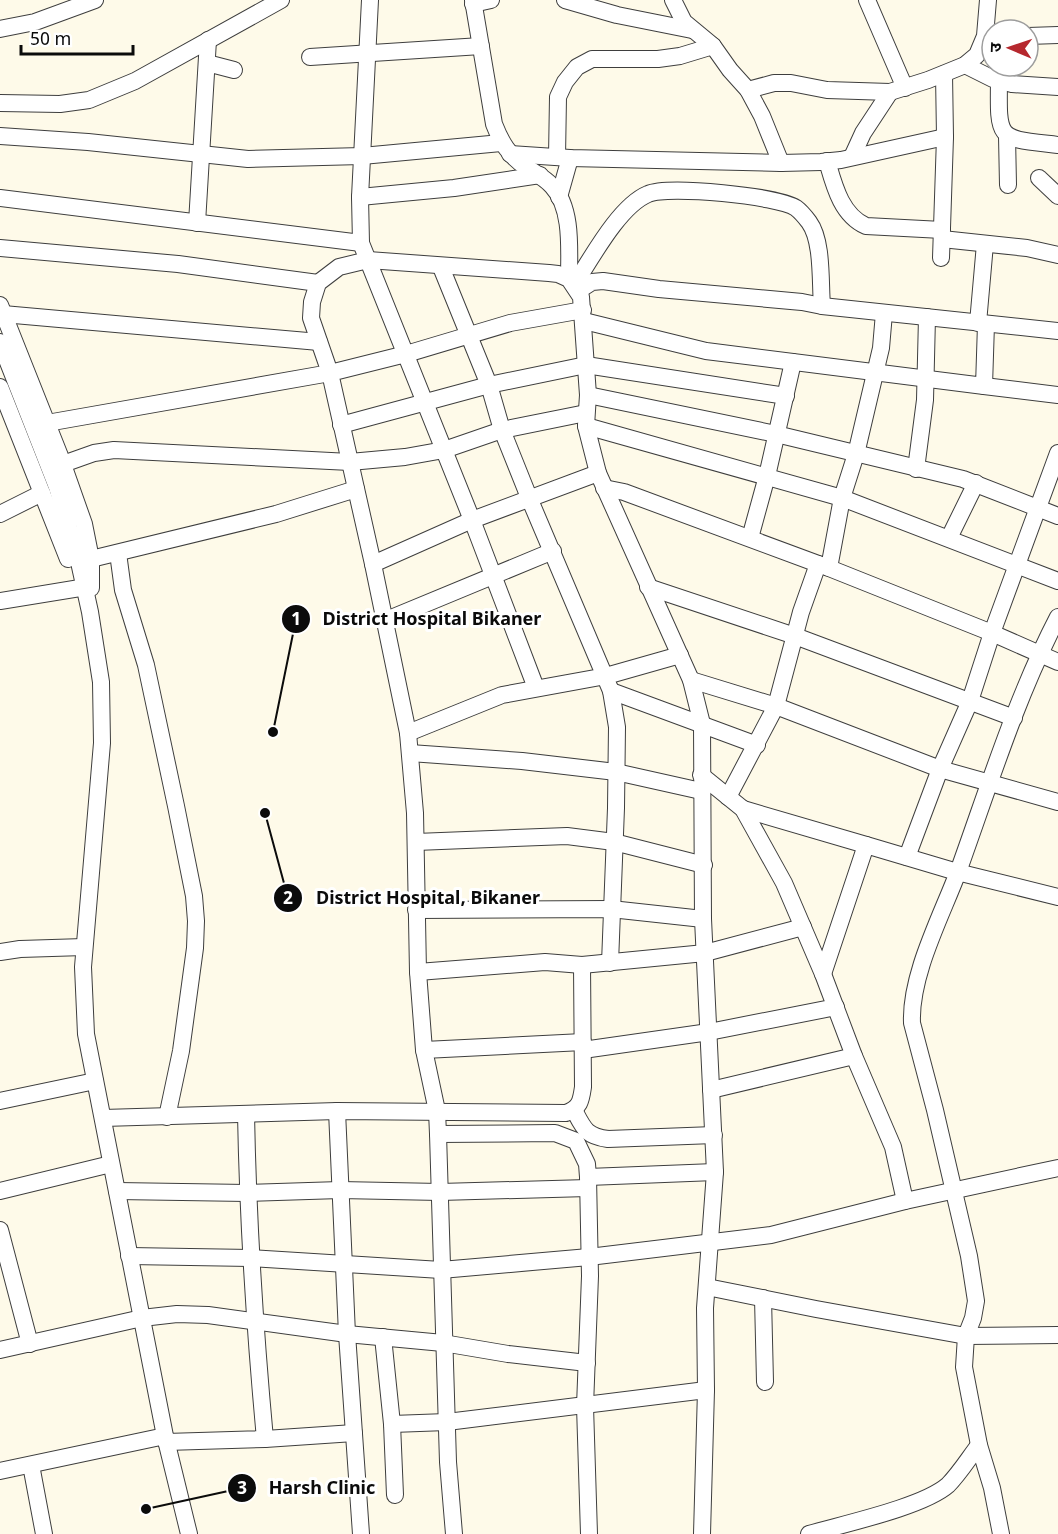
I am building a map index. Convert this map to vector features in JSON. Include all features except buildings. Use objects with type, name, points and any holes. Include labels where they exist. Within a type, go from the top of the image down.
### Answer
[{"type":"street","points":[[0,29],[35,22],[95,0]]},
{"type":"street","points":[[0,103],[60,104],[89,100],[135,81],[281,0]]},
{"type":"street","points":[[370,0],[360,197],[361,243],[426,403],[536,688]]},
{"type":"street","points":[[491,0],[473,2],[494,124],[506,149],[554,187],[560,197],[569,229],[574,285],[584,315],[588,395],[586,419],[601,481],[691,680],[702,724],[703,919],[716,1172],[707,1287],[702,1534]]},
{"type":"street","points":[[565,0],[617,15],[692,30]]},
{"type":"street","points":[[673,0],[684,22],[713,46],[748,90],[762,116],[781,163]]},
{"type":"street","points":[[867,0],[898,90]]},
{"type":"street","points":[[988,0],[988,18]]},
{"type":"street","points":[[1040,36],[1058,35]]},
{"type":"street","points":[[197,223],[208,40]]},
{"type":"street","points":[[310,57],[481,46]]},
{"type":"street","points":[[560,197],[563,158],[558,98],[577,67],[592,59],[658,59],[680,56],[713,46]]},
{"type":"street","points":[[748,90],[774,83],[791,83],[826,90],[898,90],[965,65],[980,50]]},
{"type":"street","points":[[207,63],[234,70]]},
{"type":"street","points":[[965,65],[999,81],[1058,87]]},
{"type":"street","points":[[941,258],[945,137],[944,74]]},
{"type":"street","points":[[999,81],[999,118],[1001,129],[1007,136],[1021,141],[1058,146]]},
{"type":"street","points":[[852,157],[863,133],[898,90]]},
{"type":"street","points":[[0,136],[87,142],[248,159],[506,149],[563,158],[781,163],[827,161],[945,137]]},
{"type":"street","points":[[1007,136],[1008,185]]},
{"type":"street","points":[[827,161],[836,193],[857,222],[867,226],[942,235],[1058,255]]},
{"type":"street","points":[[360,197],[454,188],[540,175]]},
{"type":"street","points":[[1058,181],[1039,178],[1058,196]]},
{"type":"street","points":[[574,285],[609,232],[637,201],[649,193],[686,190],[770,201],[795,208],[809,222],[817,240],[822,306]]},
{"type":"street","points":[[0,198],[361,243]]},
{"type":"street","points":[[984,386],[982,324],[985,244]]},
{"type":"street","points":[[0,248],[178,264],[318,283]]},
{"type":"street","points":[[454,1534],[443,1343],[438,1134],[436,1111],[424,1050],[418,972],[416,842],[408,734],[330,373],[311,318],[312,302],[318,283],[339,267],[368,260],[549,273],[574,285],[603,281],[659,289],[802,302],[1058,331]]},
{"type":"street","points":[[441,267],[489,385],[502,429],[530,500],[608,684],[616,728],[610,963]]},
{"type":"street","points":[[189,1534],[165,1439],[86,1034],[83,967],[102,743],[101,682],[90,612],[47,423],[2,310],[319,342]]},
{"type":"street","points":[[728,797],[776,706],[795,636],[824,566],[856,454],[876,372],[884,313]]},
{"type":"street","points":[[47,423],[330,373],[406,354],[510,323],[584,315],[706,351],[1058,395]]},
{"type":"street","points":[[916,468],[925,400],[927,317]]},
{"type":"street","points":[[0,342],[84,525],[91,559],[90,612]]},
{"type":"street","points":[[750,538],[793,362]]},
{"type":"street","points":[[341,425],[489,385],[585,365],[786,396]]},
{"type":"street","points":[[0,388],[90,612]]},
{"type":"street","points":[[588,395],[776,434],[976,483],[1058,516]]},
{"type":"street","points":[[58,469],[94,453],[114,450],[350,462],[405,457],[444,450],[502,429],[586,419],[842,498],[1058,580]]},
{"type":"street","points":[[907,857],[940,769],[970,701],[992,633],[1058,453]]},
{"type":"street","points":[[373,564],[472,520],[530,500],[601,481],[624,492],[824,566],[1058,662]]},
{"type":"street","points":[[949,538],[976,483]]},
{"type":"street","points":[[91,559],[276,514],[356,489]]},
{"type":"street","points":[[0,514],[42,493]]},
{"type":"street","points":[[384,621],[553,551]]},
{"type":"street","points":[[118,553],[123,590],[146,665],[194,896],[195,948],[181,1051],[167,1117]]},
{"type":"street","points":[[648,587],[795,636],[1014,718]]},
{"type":"street","points":[[0,601],[80,588]]},
{"type":"street","points":[[1001,1534],[992,1488],[979,1445],[964,1366],[966,1336],[976,1301],[969,1256],[912,1023],[911,1009],[923,963],[989,783],[1039,654],[1058,617]]},
{"type":"street","points":[[408,734],[502,695],[536,688],[608,684],[680,655]]},
{"type":"street","points":[[691,680],[776,706],[940,769],[1058,802]]},
{"type":"street","points":[[608,684],[702,724],[757,744]]},
{"type":"street","points":[[410,753],[522,761],[701,783],[728,797],[743,809],[957,872],[1058,897]]},
{"type":"street","points":[[743,809],[784,883],[823,974],[854,1056],[893,1147],[906,1201]]},
{"type":"street","points":[[416,842],[567,836],[614,842],[704,865]]},
{"type":"street","points":[[823,974],[866,845]]},
{"type":"street","points":[[416,910],[611,909],[703,919]]},
{"type":"street","points":[[418,972],[545,962],[582,965],[705,953],[803,927]]},
{"type":"street","points":[[0,952],[20,949],[84,947]]},
{"type":"street","points":[[103,1118],[337,1111],[566,1113],[574,1110],[581,1103],[583,1088],[582,965]]},
{"type":"street","points":[[424,1050],[583,1046],[709,1032],[836,1007]]},
{"type":"street","points":[[711,1090],[854,1056]]},
{"type":"street","points":[[0,1101],[95,1081]]},
{"type":"street","points":[[574,1110],[585,1131],[595,1137],[608,1140],[714,1135]]},
{"type":"street","points":[[337,1111],[347,1334],[361,1534]]},
{"type":"street","points":[[246,1114],[247,1193],[254,1320],[265,1439]]},
{"type":"street","points":[[438,1134],[555,1133],[576,1142],[587,1164],[589,1257],[585,1406],[589,1534]]},
{"type":"street","points":[[0,1191],[111,1164]]},
{"type":"street","points":[[129,1256],[251,1258],[441,1270],[589,1257],[771,1235],[906,1201],[1058,1168]]},
{"type":"street","points":[[117,1191],[440,1192],[716,1172]]},
{"type":"street","points":[[0,1230],[30,1344]]},
{"type":"street","points":[[707,1287],[966,1336],[1058,1335]]},
{"type":"street","points":[[763,1298],[765,1382]]},
{"type":"street","points":[[0,1350],[142,1318],[177,1314],[208,1314],[347,1334],[443,1343],[508,1354],[587,1363]]},
{"type":"street","points":[[383,1337],[392,1424],[395,1495]]},
{"type":"street","points":[[392,1424],[447,1422],[706,1390]]},
{"type":"street","points":[[0,1472],[165,1439],[265,1439],[354,1433]]},
{"type":"street","points":[[809,1534],[928,1497],[947,1485],[979,1445]]},
{"type":"street","points":[[31,1465],[40,1533]]},
{"type":"place","name":"District Hospital Bikaner","points":[[273,732]]},
{"type":"place","name":"District Hospital, Bikaner","points":[[265,813]]},
{"type":"place","name":"Harsh Clinic","points":[[146,1509]]}]
